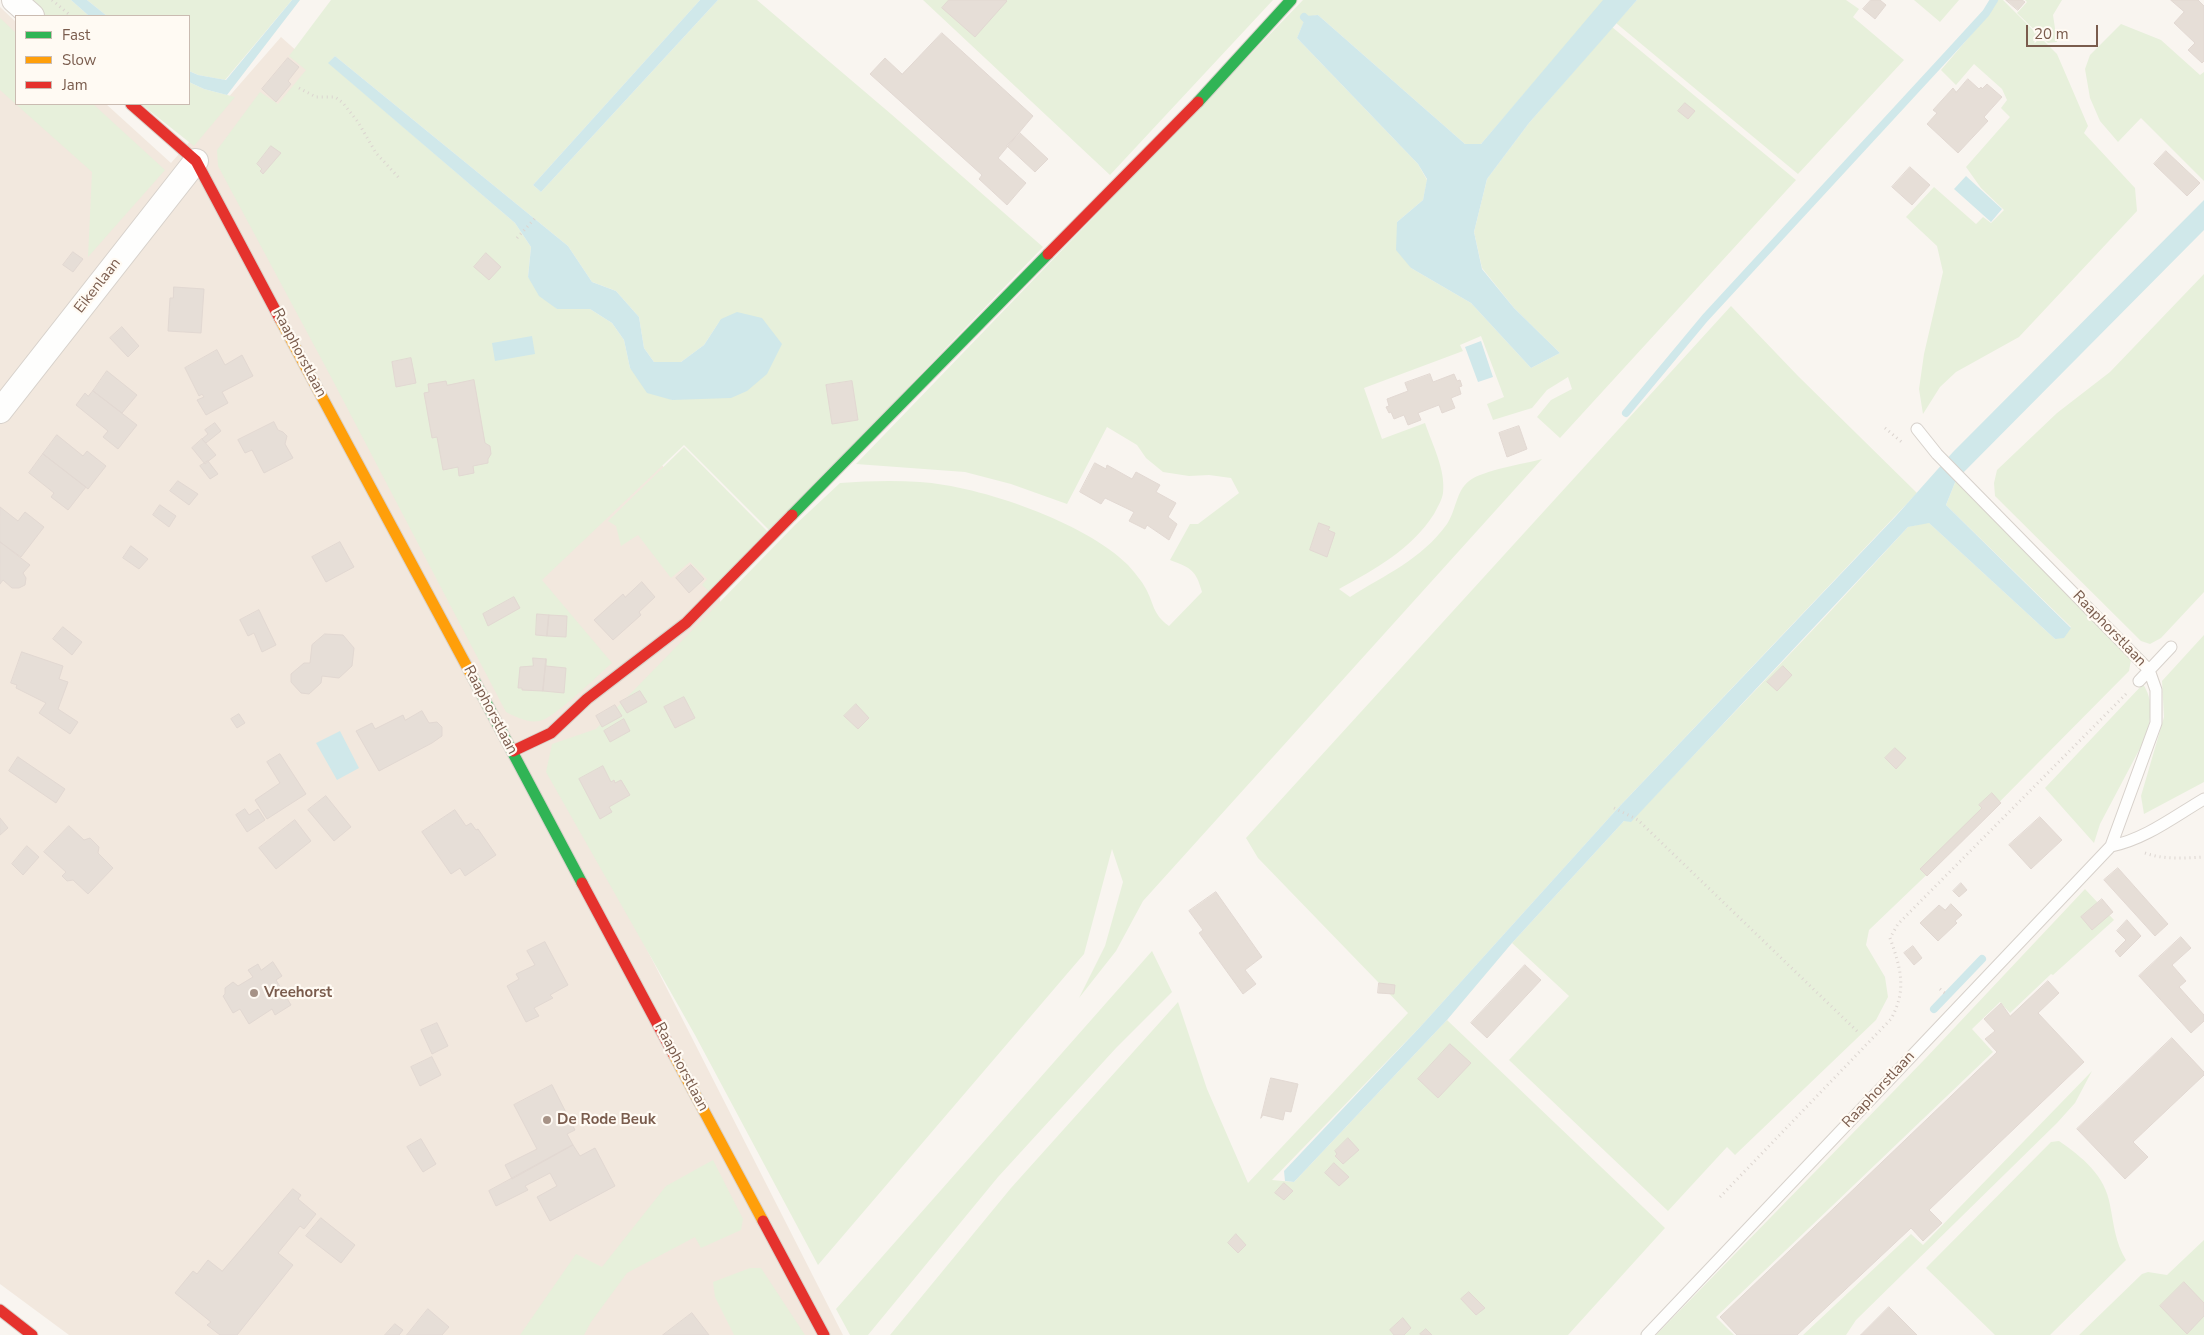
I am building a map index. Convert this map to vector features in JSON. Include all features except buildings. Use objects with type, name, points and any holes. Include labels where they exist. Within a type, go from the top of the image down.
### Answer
[{"type":"street","points":[[14,0],[31,15]]},
{"type":"street","points":[[513,751],[550,732],[587,699],[686,623],[1217,82],[1291,0]]},
{"type":"street","name":"Raaphorstlaan","points":[[132,105],[196,161],[824,1335]]},
{"type":"street","name":"Eikenlaan","points":[[0,411],[196,161]]},
{"type":"street","points":[[0,1310],[32,1335]]},
{"type":"lane","name":"Raaphorstlaan","points":[[1647,1335],[2111,846],[2156,723],[2156,690],[2149,670],[1944,460],[1917,429]]},
{"type":"lane","points":[[2139,681],[2171,647]]},
{"type":"lane","name":"Raaphorstlaan","points":[[2111,846],[2121,844],[2150,831],[2204,799]]},
{"type":"path","points":[[52,0],[70,15]]},
{"type":"path","points":[[300,88],[316,97],[335,97],[343,103],[358,122],[376,153],[400,179]]},
{"type":"path","points":[[517,238],[537,216]]},
{"type":"path","points":[[1720,1197],[1891,1019],[1900,1004],[1902,980],[1890,938],[1898,924],[2139,681]]},
{"type":"path","points":[[1614,808],[1638,820],[1859,1033]]},
{"type":"path","points":[[2137,850],[2154,856],[2204,857]]},
{"type":"shaded area","points":[[0,7],[15,21],[15,105],[107,105],[171,163],[281,37],[502,233],[552,336],[719,532],[722,711],[598,853],[843,1335],[69,1335],[0,1284]]},
{"type":"green space","points":[[24,0],[71,0],[88,15],[41,15]]},
{"type":"green space","points":[[87,0],[292,0],[225,80],[198,75],[190,71],[190,15],[106,15]]},
{"type":"green space","points":[[331,0],[700,0],[533,185],[541,192],[718,0],[757,0],[1043,247],[770,531],[684,445],[542,580],[612,663],[576,696],[546,719],[535,721],[518,718],[506,712],[331,377],[218,166],[217,150],[260,92],[278,104],[306,70],[289,56]],"holes":[[[335,56],[568,246],[592,282],[616,291],[639,317],[644,348],[654,362],[681,362],[704,345],[721,319],[672,400],[630,368],[624,340],[612,323],[590,309],[557,309],[528,277],[531,247],[515,223],[329,63]]]},
{"type":"green space","points":[[923,0],[1273,0],[1110,175]]},
{"type":"green space","points":[[1303,0],[1605,0],[1481,144],[1465,144],[1318,15],[1306,17],[1297,38],[1418,164],[1427,180],[1423,200],[1397,222],[1411,268],[1471,303],[1531,368],[1560,353],[1514,308],[1482,268],[1474,232],[1487,179],[1529,123],[1612,27],[1796,180],[1560,438],[1537,417],[1551,400],[1572,389],[1568,377],[1547,390],[1532,408],[1493,420],[1487,404],[1504,397],[1481,336],[1460,345],[1463,351],[1364,388],[1382,439],[1425,423],[1440,466],[1443,493],[1434,514],[1415,538],[1391,558],[1339,589],[1350,597],[1414,557],[1437,537],[1447,524],[1461,490],[1469,481],[1484,474],[1542,459],[1143,901],[1116,951],[1079,998],[1105,946],[1123,882],[1112,849],[1084,954],[818,1265],[695,1035],[546,772],[552,744],[596,729],[795,525],[840,483],[900,481],[944,485],[1001,499],[1059,521],[1086,534],[1109,549],[1128,565],[1144,586],[1157,613],[1169,626],[1202,592],[1192,571],[1170,560],[1190,524],[1198,524],[1239,493],[1231,478],[1209,475],[1189,476],[1163,472],[1146,458],[1137,445],[1107,427],[1067,504],[1011,484],[965,472],[856,464]]},
{"type":"green space","points":[[1637,0],[1846,0],[1859,9],[1853,17],[1904,60],[1798,174],[1616,23]]},
{"type":"green space","points":[[1914,0],[1959,0],[1940,22]]},
{"type":"green space","points":[[1997,0],[2003,0],[2057,54],[2088,126],[2084,133],[2135,188],[2137,211],[2019,337],[1956,372],[1940,387],[1923,414],[1919,389],[1924,354],[1943,272],[1937,246],[1906,217],[1934,187],[1976,224],[1983,217],[1991,223],[2004,210],[1981,188],[1966,167],[2010,117],[2001,108],[2007,100],[2002,89],[1974,64],[1956,85],[1941,70],[1987,16]]},
{"type":"green space","points":[[2025,0],[2062,0],[2053,15],[2057,42],[2048,43],[2017,13],[2027,2]]},
{"type":"green space","points":[[0,18],[15,32],[15,103],[0,90]]},
{"type":"green space","points":[[2121,24],[2161,40],[2200,75],[2204,72],[2204,181],[2141,118],[2118,142],[2100,121],[2090,98],[2085,69],[2090,55]]},
{"type":"green space","points":[[190,82],[204,89],[235,97],[194,146],[142,105],[190,105]]},
{"type":"green space","points":[[17,105],[94,105],[165,170],[88,257],[92,172]]},
{"type":"green space","points":[[2204,274],[2204,592],[2161,638],[2150,644],[2141,641],[1995,496],[1994,483],[1997,470],[2057,413],[2110,372]]},
{"type":"green space","points":[[1731,306],[1798,376],[1917,493],[1617,809],[1421,1026],[1272,1180],[1294,1182],[1447,1020],[1665,1228],[1568,1335],[890,1335],[1011,1188],[1178,1002],[1207,1089],[1248,1183],[1408,1013],[1258,858],[1246,838]]},
{"type":"green space","points":[[684,447],[768,532],[711,593],[702,585],[707,579],[690,562],[671,578],[638,535],[621,546],[616,526],[608,521]]},
{"type":"green space","points":[[1956,480],[2131,660],[2129,671],[1941,861],[1869,930],[1866,945],[1885,977],[1888,997],[1876,1020],[1735,1155],[1727,1147],[1668,1211],[1509,1060],[1569,996],[1512,943],[1624,821],[1631,821],[1908,527],[1928,522],[2055,639],[2071,627],[1946,505]]},
{"type":"green space","points":[[2204,635],[2204,782],[2144,814],[2141,796],[2164,717],[2162,681]]},
{"type":"green space","points":[[2143,684],[2150,703],[2146,737],[2100,824],[2094,843],[2045,788]]},
{"type":"green space","points":[[2085,889],[2114,920],[2053,975],[2051,974],[2010,1013],[2000,1002],[1972,1029],[1993,1052],[1716,1317],[1734,1335],[1656,1335],[1924,1060]]},
{"type":"green space","points":[[1152,951],[1172,992],[1116,1048],[998,1177],[868,1335],[850,1335],[836,1309]]},
{"type":"green space","points":[[2092,1071],[2075,1103],[2057,1123],[1856,1320],[1846,1335],[1803,1335],[1911,1234],[1923,1245]]},
{"type":"green space","points":[[2059,1141],[2084,1160],[2098,1176],[2107,1194],[2117,1240],[2126,1260],[2050,1335],[1995,1335],[1926,1268],[2051,1142]]},
{"type":"green space","points":[[713,1160],[743,1219],[741,1230],[701,1248],[695,1237],[627,1273],[591,1322],[584,1335],[520,1335],[576,1254],[602,1267],[666,1186]]},
{"type":"green space","points":[[2204,1240],[2204,1335],[2079,1335],[2142,1274],[2148,1272],[2167,1275]]},
{"type":"green space","points":[[750,1268],[761,1268],[805,1335],[734,1335],[715,1297],[713,1282]]},
{"type":"water","points":[[71,0],[87,0],[106,15],[88,15]]},
{"type":"water","points":[[292,0],[300,0],[227,95],[204,89],[190,82],[190,71],[198,75],[226,80]]},
{"type":"water","points":[[700,0],[718,0],[541,192],[533,185]]},
{"type":"water","points":[[1603,0],[1637,0],[1529,123],[1487,179],[1474,232],[1482,269],[1514,308],[1560,353],[1531,368],[1471,303],[1411,268],[1396,250],[1397,222],[1423,200],[1427,179],[1418,164],[1297,38],[1306,16],[1318,15],[1465,144],[1481,144]]},
{"type":"water","points":[[335,56],[568,246],[592,282],[616,291],[639,317],[644,348],[654,362],[681,362],[704,345],[721,319],[737,312],[762,318],[782,344],[767,374],[747,391],[731,398],[672,400],[647,393],[630,368],[624,340],[612,323],[590,309],[557,309],[539,296],[528,277],[531,247],[515,223],[328,63]]},
{"type":"water","points":[[1966,176],[2002,209],[1991,222],[1954,189]]},
{"type":"water","points":[[2204,200],[2204,230],[1956,480],[1946,505],[2071,628],[2064,638],[2055,639],[1929,523],[1908,527],[1631,822],[1624,821],[1512,943],[1447,1020],[1294,1182],[1285,1181],[1284,1171],[1421,1026],[1617,809],[1896,516],[1953,452]]},
{"type":"water","points":[[532,336],[535,354],[495,361],[492,343]]},
{"type":"water","points":[[1481,341],[1493,377],[1478,382],[1465,347]]},
{"type":"water","points":[[340,731],[359,768],[337,780],[316,743]]},
{"type":"waterway","points":[[1626,413],[1705,318],[1986,13],[1994,0]]},
{"type":"waterway","points":[[1934,1009],[1982,959]]},
{"type":"traffic: fast","points":[[1198,102],[1291,0]]},
{"type":"traffic: fast","points":[[792,515],[1048,254]]},
{"type":"traffic: fast","points":[[472,676],[582,883]]},
{"type":"traffic: slow","points":[[280,319],[472,676]]},
{"type":"traffic: slow","points":[[674,1055],[763,1221]]},
{"type":"traffic: jam","points":[[1048,254],[1198,102]]},
{"type":"traffic: jam","points":[[132,105],[196,161],[280,319]]},
{"type":"traffic: jam","points":[[513,751],[551,733],[587,699],[686,623],[792,515]]},
{"type":"traffic: jam","points":[[582,883],[674,1055]]},
{"type":"traffic: jam","points":[[763,1221],[824,1335]]},
{"type":"traffic: jam","points":[[0,1310],[32,1335]]},
{"type":"place","name":"Vreehorst","points":[[254,993]]},
{"type":"place","name":"De Rode Beuk","points":[[547,1120]]}]
